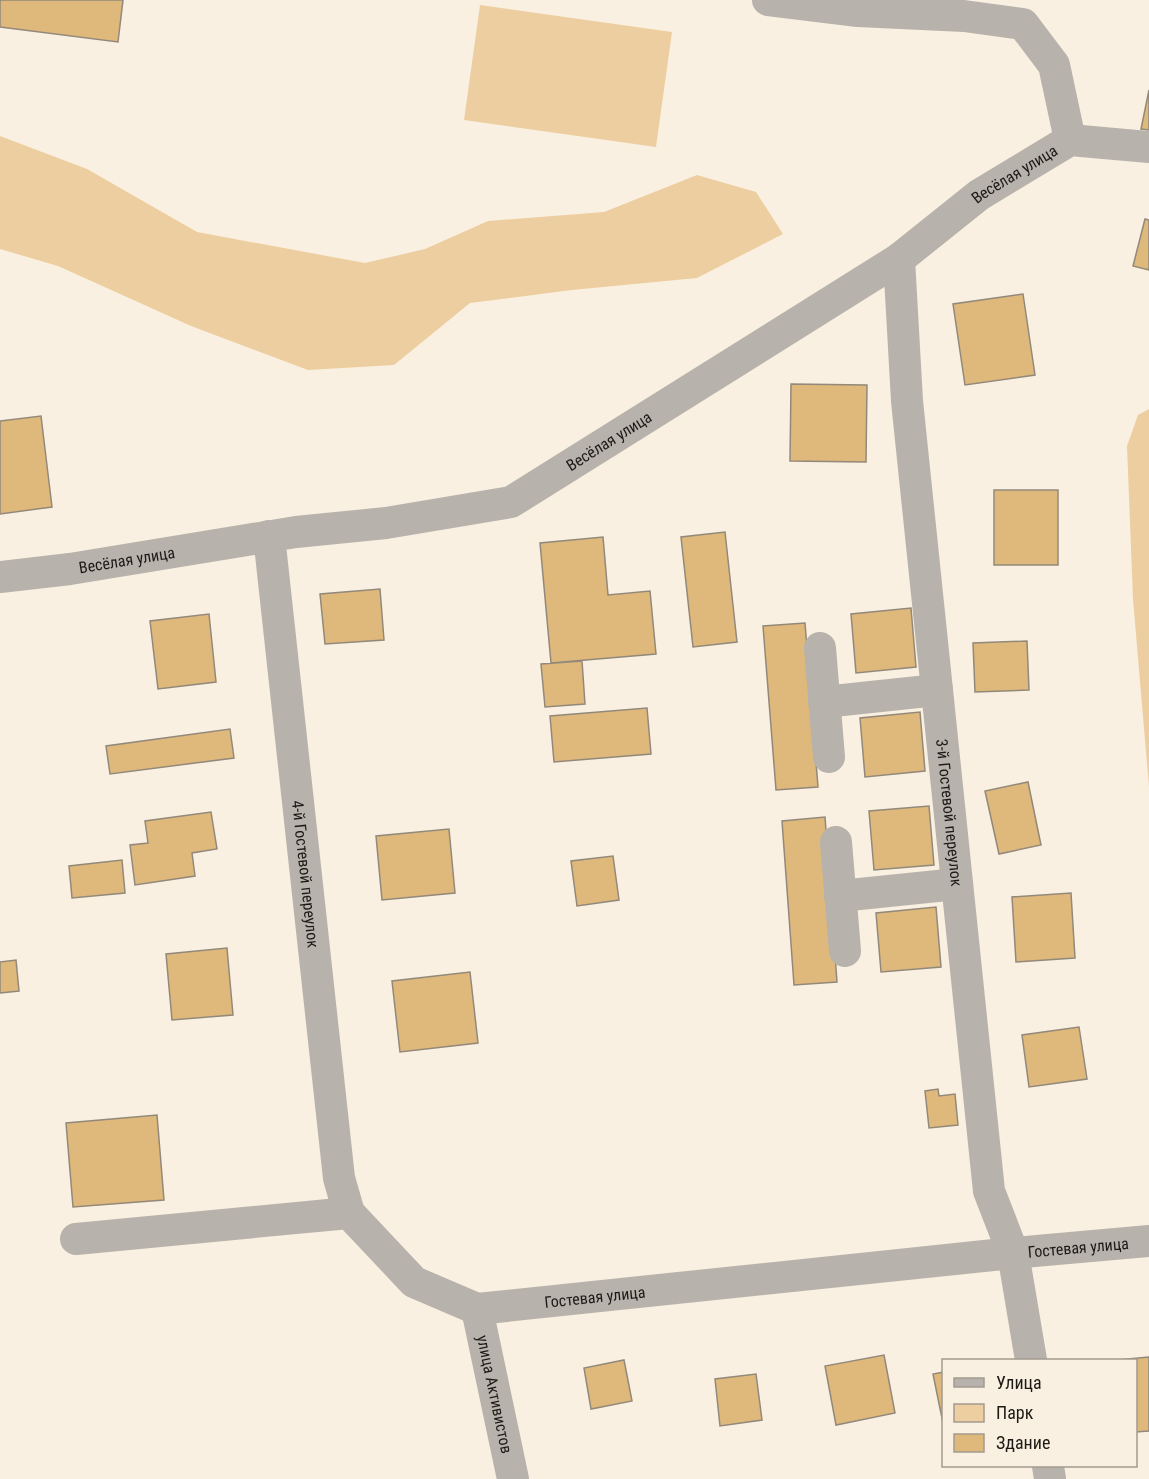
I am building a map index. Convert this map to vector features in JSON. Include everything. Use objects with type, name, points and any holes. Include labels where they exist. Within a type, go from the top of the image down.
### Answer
[{"type":"street","points":[[768,0],[858,11],[964,16],[1023,24],[1054,65],[1070,140]]},
{"type":"street","name":"Весёлая улица","points":[[0,577],[69,569],[296,532],[386,523],[511,502],[899,259],[979,195],[1070,140],[1149,147]]},
{"type":"street","name":"3-й Гостевой переулок","points":[[899,259],[907,401],[989,1191],[1013,1253],[1031,1359]]},
{"type":"street","name":"4-й Гостевой переулок","points":[[269,536],[339,1178],[349,1213]]},
{"type":"street","points":[[820,648],[829,757]]},
{"type":"street","points":[[824,702],[937,690]]},
{"type":"street","points":[[836,842],[845,951]]},
{"type":"street","points":[[840,896],[957,884]]},
{"type":"street","points":[[76,1239],[349,1213]]},
{"type":"street","name":"Гостевая улица","points":[[349,1213],[414,1282],[477,1309],[1149,1241]]},
{"type":"street","name":"улица Активистов","points":[[477,1309],[513,1479]]},
{"type":"green space","points":[[480,5],[672,32],[656,147],[464,120]]},
{"type":"green space","points":[[0,136],[87,169],[197,232],[365,263],[425,249],[488,221],[604,212],[697,175],[756,192],[783,234],[697,278],[470,303],[394,365],[308,370],[191,326],[58,266],[0,249]]},
{"type":"green space","points":[[1149,409],[1149,787],[1133,599],[1127,446],[1138,415]]},
{"type":"building","points":[[0,0],[123,0],[118,42],[0,27]]},
{"type":"building","points":[[1149,90],[1149,130],[1141,129]]},
{"type":"building","points":[[1145,219],[1149,220],[1149,270],[1133,266]]},
{"type":"building","points":[[1023,294],[1035,375],[965,385],[953,304]]},
{"type":"building","points":[[791,384],[867,385],[866,462],[790,461]]},
{"type":"building","points":[[41,416],[52,507],[0,514],[0,421]]},
{"type":"building","points":[[994,490],[1058,490],[1058,565],[994,565]]},
{"type":"building","points":[[725,532],[737,642],[693,647],[681,537]]},
{"type":"building","points":[[603,537],[608,595],[650,591],[656,654],[551,663],[540,543]]},
{"type":"building","points":[[380,589],[384,640],[325,644],[320,594]]},
{"type":"building","points":[[911,608],[916,667],[856,673],[851,614]]},
{"type":"building","points":[[209,614],[216,682],[158,689],[150,621]]},
{"type":"building","points":[[805,623],[818,787],[776,790],[763,626]]},
{"type":"building","points":[[1027,641],[1029,690],[975,692],[973,643]]},
{"type":"building","points":[[582,661],[585,704],[545,707],[541,664]]},
{"type":"building","points":[[647,708],[651,754],[554,762],[550,716]]},
{"type":"building","points":[[920,712],[925,771],[865,777],[860,718]]},
{"type":"building","points":[[230,729],[234,758],[110,774],[106,746]]},
{"type":"building","points":[[1028,782],[1041,845],[999,854],[985,791]]},
{"type":"building","points":[[929,806],[934,865],[874,870],[869,811]]},
{"type":"building","points":[[211,812],[217,849],[192,853],[195,876],[135,885],[130,845],[148,843],[145,821]]},
{"type":"building","points":[[825,817],[837,982],[794,985],[782,821]]},
{"type":"building","points":[[449,829],[455,893],[382,900],[376,836]]},
{"type":"building","points":[[613,856],[619,900],[577,906],[571,861]]},
{"type":"building","points":[[122,860],[125,893],[72,898],[69,866]]},
{"type":"building","points":[[1071,893],[1075,958],[1016,962],[1012,897]]},
{"type":"building","points":[[936,907],[941,967],[881,972],[876,913]]},
{"type":"building","points":[[227,948],[233,1015],[172,1020],[166,954]]},
{"type":"building","points":[[16,960],[19,991],[0,993],[0,962]]},
{"type":"building","points":[[470,972],[478,1043],[400,1052],[392,981]]},
{"type":"building","points":[[1079,1027],[1087,1079],[1029,1087],[1022,1035]]},
{"type":"building","points":[[938,1089],[939,1096],[955,1094],[958,1125],[929,1128],[925,1091]]},
{"type":"building","points":[[157,1115],[164,1200],[73,1207],[66,1123]]},
{"type":"building","points":[[884,1355],[895,1413],[836,1425],[825,1366]]},
{"type":"building","points":[[1149,1357],[1149,1431],[1137,1432],[1137,1359],[1128,1359]]},
{"type":"building","points":[[624,1360],[632,1401],[591,1409],[584,1368]]},
{"type":"building","points":[[942,1372],[942,1418],[933,1374]]},
{"type":"building","points":[[756,1374],[762,1420],[720,1426],[715,1379]]}]
